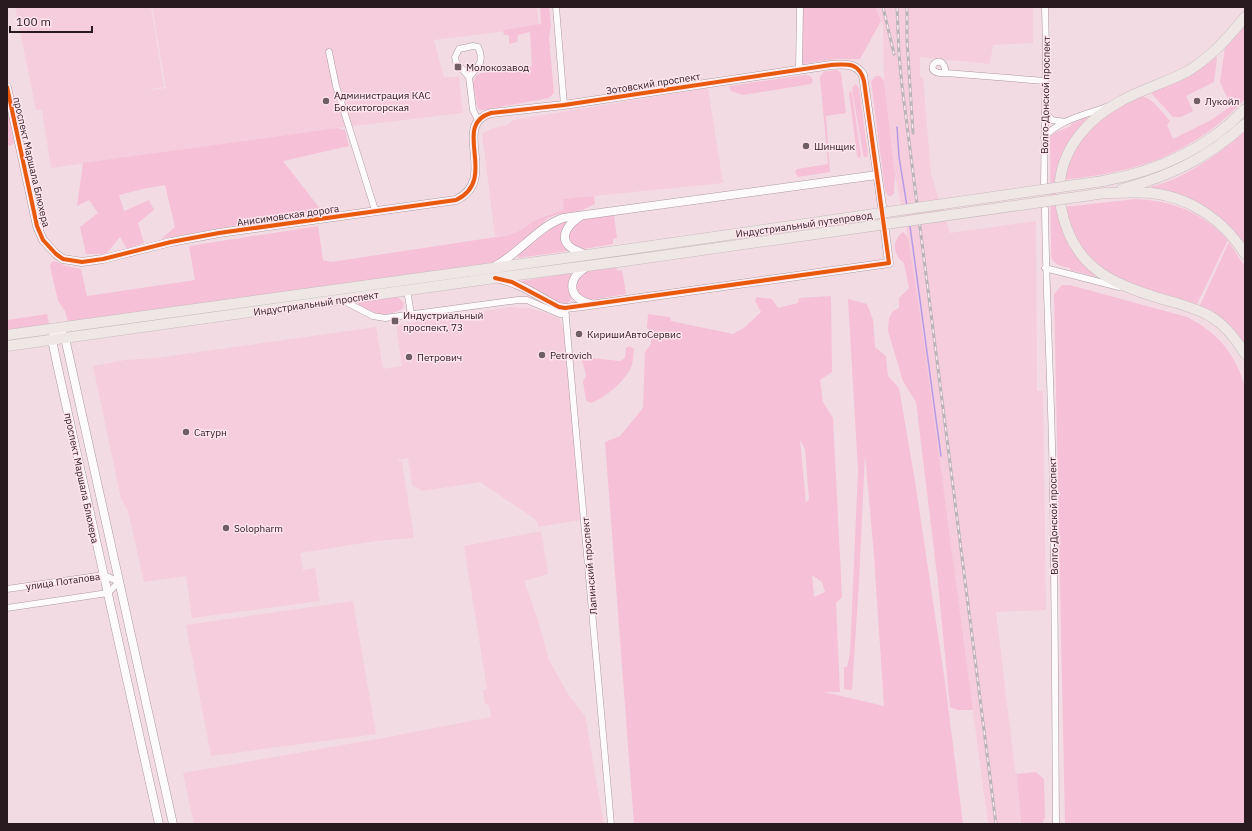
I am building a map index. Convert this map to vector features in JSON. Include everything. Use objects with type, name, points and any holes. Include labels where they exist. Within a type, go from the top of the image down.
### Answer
[{"type":"main road","points":[[1060,180],[1067,155],[1080,134],[1096,118],[1121,101],[1174,78],[1198,65],[1220,46],[1245,17]]},
{"type":"main road","name":"Индустриальный путепровод","points":[[623,250],[1103,182],[1147,171],[1184,156],[1213,138],[1245,110]]},
{"type":"main road","points":[[1105,193],[1150,181],[1188,165],[1221,144],[1245,124]]},
{"type":"main road","points":[[1105,193],[1152,193],[1186,202],[1207,213],[1218,221],[1245,254]]},
{"type":"main road","name":"Индустриальный путепровод","points":[[625,261],[1105,193]]},
{"type":"main road","points":[[1061,207],[1067,230],[1074,244],[1086,260],[1105,276],[1133,290],[1190,307],[1209,316],[1227,330],[1245,354]]},
{"type":"main road","name":"Индустриальный проспект","points":[[7,335],[623,250]]},
{"type":"main road","name":"Индустриальный проспект","points":[[7,346],[625,261]]},
{"type":"street","points":[[556,7],[564,105]]},
{"type":"street","points":[[798,69],[800,7]]},
{"type":"street","name":"Волго-Донской проспект","points":[[1044,183],[1046,81],[1045,7]]},
{"type":"street","points":[[469,77],[481,61],[482,55],[478,47],[473,46],[459,49],[455,57],[456,62],[469,77],[473,110],[478,120]]},
{"type":"street","points":[[329,52],[336,86],[375,210]]},
{"type":"street","name":"Зотовский проспект","points":[[478,120],[491,113],[564,105],[798,69],[831,65],[850,65],[856,67],[863,76],[882,206]]},
{"type":"street","points":[[946,73],[1046,81]]},
{"type":"street","name":"проспект Маршала Блюхера","points":[[7,87],[37,226],[43,240]]},
{"type":"street","points":[[1044,138],[1053,129],[1066,122],[1121,101]]},
{"type":"street","points":[[1045,112],[1052,120],[1066,122]]},
{"type":"street","name":"Анисимовская дорога","points":[[43,240],[63,259],[82,262],[135,252],[195,237],[375,210],[456,200],[468,192],[474,181],[474,132],[478,120]]},
{"type":"street","points":[[494,267],[507,260],[534,236],[553,222],[563,218],[877,174]]},
{"type":"street","name":"Волго-Донской проспект","points":[[1045,209],[1045,268],[1053,518],[1056,824]]},
{"type":"street","points":[[583,214],[568,227],[566,240],[569,246],[586,255]]},
{"type":"street","points":[[341,299],[379,318],[390,318],[518,300],[527,300],[560,314],[594,304],[889,263],[885,231]]},
{"type":"street","points":[[588,266],[575,276],[572,283],[576,296],[580,300],[594,304]]},
{"type":"street","points":[[1045,268],[1133,290]]},
{"type":"street","points":[[495,278],[512,282],[566,311]]},
{"type":"street","points":[[407,290],[412,314]]},
{"type":"street","name":"Лапинский проспект","points":[[566,311],[611,824]]},
{"type":"street","points":[[55,328],[65,338]]},
{"type":"street","name":"проспект Маршала Блюхера","points":[[55,328],[52,340],[159,824]]},
{"type":"street","name":"проспект Маршала Блюхера","points":[[65,338],[173,824]]},
{"type":"street","name":"улица Потапова","points":[[7,589],[104,575],[120,582],[108,593],[7,608]]},
{"type":"shaded area","points":[[15,7],[151,7],[164,87],[143,91],[166,88],[152,7],[537,7],[539,27],[434,40],[444,77],[459,77],[463,113],[337,128],[51,168],[42,110],[36,110]]},
{"type":"shaded area","points":[[540,7],[549,7],[551,25],[549,38],[554,93],[549,98],[479,110],[477,107],[473,83],[476,76],[481,73],[532,66],[530,32],[518,35],[517,42],[509,44],[509,35],[504,35],[503,30],[541,24]]},
{"type":"shaded area","points":[[803,7],[876,7],[881,21],[860,59],[836,59],[804,64],[800,62]]},
{"type":"shaded area","points":[[876,7],[887,7],[888,10],[888,7],[1033,7],[1033,43],[993,45],[990,64],[920,57],[920,77],[923,78],[931,174],[950,233],[1036,221],[1037,391],[1043,391],[1046,610],[996,612],[1015,770],[1017,774],[1021,824],[988,824],[923,335],[909,243],[895,175],[884,81],[883,24]]},
{"type":"shaded area","points":[[1245,23],[1245,99],[1233,111],[1193,142],[1163,157],[1114,172],[1064,180],[1071,155],[1082,137],[1106,114],[1140,96],[1153,102],[1170,121],[1167,125],[1173,139],[1211,120],[1231,106],[1220,82],[1225,47]]},
{"type":"shaded area","points":[[1216,55],[1217,59],[1214,82],[1186,96],[1193,111],[1181,117],[1173,117],[1152,94],[1152,91]]},
{"type":"shaded area","points":[[837,70],[841,73],[846,113],[826,116],[830,172],[798,177],[795,172],[797,169],[828,164],[820,77],[823,72]]},
{"type":"shaded area","points":[[804,75],[809,76],[813,80],[811,84],[743,95],[731,91],[729,87],[729,86]]},
{"type":"shaded area","points":[[876,76],[880,76],[884,81],[895,175],[894,193],[891,196],[888,196],[885,190],[871,81]]},
{"type":"shaded area","points":[[855,84],[859,88],[868,154],[867,157],[864,157],[863,154],[852,88]]},
{"type":"shaded area","points":[[708,88],[723,183],[564,199],[564,210],[548,214],[532,222],[520,232],[509,235],[495,236],[482,134],[493,128],[507,125],[513,120]]},
{"type":"shaded area","points":[[850,90],[852,93],[861,155],[859,159],[857,155],[849,94]]},
{"type":"shaded area","points":[[7,108],[14,143],[10,146],[7,144]]},
{"type":"shaded area","points":[[1087,117],[1088,118],[1076,132],[1056,191],[1057,204],[1097,277],[1070,270],[1070,268],[1063,267],[1055,263],[1051,254],[1050,137],[1054,133]]},
{"type":"shaded area","points":[[337,128],[345,130],[349,146],[283,161],[321,210],[161,239],[175,227],[165,185],[143,189],[119,195],[124,211],[149,200],[154,210],[138,223],[144,243],[127,249],[120,237],[106,254],[86,254],[80,227],[98,213],[89,200],[77,206],[83,163]]},
{"type":"shaded area","points":[[1245,131],[1245,249],[1230,228],[1152,190],[1152,186],[1163,184],[1188,172],[1214,156]]},
{"type":"shaded area","points":[[594,196],[595,204],[580,211],[559,214],[548,218],[508,256],[499,262],[68,322],[65,311],[58,301],[50,266],[54,261],[81,269],[87,296],[195,280],[189,246],[318,226],[323,260],[331,262],[509,235],[538,219],[564,210],[563,199]]},
{"type":"shaded area","points":[[1136,199],[1175,205],[1208,222],[1228,240],[1197,304],[1134,286],[1108,273],[1089,258],[1072,232],[1065,207]]},
{"type":"shaded area","points":[[614,215],[617,238],[613,239],[613,244],[583,249],[573,244],[569,236],[571,227],[574,223],[591,217]]},
{"type":"shaded area","points":[[566,221],[562,232],[568,249],[567,251],[518,258],[518,255],[547,227]]},
{"type":"shaded area","points":[[903,232],[907,236],[909,243],[923,335],[973,710],[958,710],[950,707],[938,583],[916,402],[903,381],[888,331],[889,318],[893,311],[899,308],[899,298],[909,288],[904,263],[900,260],[895,248],[895,244],[899,236]]},
{"type":"shaded area","points":[[1229,242],[1245,267],[1245,347],[1199,307]]},
{"type":"shaded area","points":[[616,266],[617,271],[622,270],[626,294],[590,300],[580,294],[576,284],[582,274],[596,269]]},
{"type":"shaded area","points":[[570,273],[572,298],[567,304],[562,304],[522,283],[522,281]]},
{"type":"shaded area","points":[[1062,285],[1070,285],[1187,317],[1198,323],[1224,345],[1231,354],[1241,375],[1245,387],[1245,824],[1065,824],[1054,294]]},
{"type":"shaded area","points":[[397,296],[404,303],[403,308],[392,313],[375,313],[358,306],[359,301]]},
{"type":"shaded area","points":[[831,296],[832,372],[820,380],[823,402],[833,418],[842,597],[836,603],[840,692],[824,692],[884,706],[874,556],[865,454],[852,690],[844,689],[844,667],[847,667],[850,653],[858,471],[848,299],[867,304],[873,320],[875,347],[886,356],[888,376],[899,388],[915,481],[945,682],[963,824],[634,824],[605,442],[620,436],[643,408],[645,352],[651,344],[651,331],[647,328],[648,314],[670,317],[671,321],[733,334],[745,327],[761,312],[755,301],[757,297],[772,299],[778,308],[798,303],[799,298]],"holes":[[[800,440],[805,449],[809,499],[806,503]],[[812,575],[822,582],[825,592],[814,597]]]},
{"type":"shaded area","points":[[510,307],[529,308],[560,319],[564,331],[581,520],[539,527],[535,519],[480,482],[422,491],[412,485],[408,458],[397,460],[402,462],[414,538],[376,541],[300,553],[303,570],[315,568],[320,601],[192,618],[186,576],[144,582],[128,511],[121,499],[93,366],[125,360],[156,358],[376,327],[383,369],[402,366],[396,325]]},
{"type":"shaded area","points":[[47,314],[49,324],[7,330],[7,320]]},
{"type":"shaded area","points":[[629,346],[634,349],[632,365],[629,371],[614,388],[602,398],[590,403],[586,400],[583,382],[586,375],[581,357],[620,361],[625,358],[626,348]]},
{"type":"shaded area","points":[[541,531],[548,574],[524,581],[537,617],[549,660],[568,694],[585,716],[604,824],[194,824],[183,773],[378,739],[491,717],[489,705],[485,704],[483,690],[487,689],[464,546]]},
{"type":"shaded area","points":[[353,601],[376,734],[211,756],[186,625]]},
{"type":"shaded area","points":[[1036,772],[1044,779],[1045,817],[1042,824],[1021,824],[1017,774]]},
{"type":"waterway","points":[[897,127],[899,157],[907,206]]},
{"type":"waterway","points":[[910,226],[941,456]]},
{"type":"railway","points":[[883,7],[894,54]]},
{"type":"railway","points":[[897,7],[902,86],[996,824]]},
{"type":"railway","points":[[907,7],[907,40],[913,133]]},
{"type":"cycle path","points":[[7,87],[37,226],[43,240],[56,254],[63,259],[82,262],[103,259],[171,242],[219,233],[456,200],[468,191],[474,179],[476,166],[474,129],[480,119],[491,113],[564,105],[831,65],[843,64],[856,67],[862,75],[889,263],[565,308],[559,307],[512,282],[495,278]]},
{"type":"place","name":"Молокозавод","points":[[458,67]]},
{"type":"place","name":"Администрация КАС Бокситогорская","points":[[326,101]]},
{"type":"place","name":"Лукойл","points":[[1197,101]]},
{"type":"place","name":"Шинщик","points":[[806,146]]},
{"type":"place","name":"Индустриальный проспект, 73","points":[[395,321]]},
{"type":"place","name":"КиришиАвтоСервис","points":[[579,334]]},
{"type":"place","name":"Petrovich","points":[[542,355]]},
{"type":"place","name":"Петрович","points":[[409,357]]},
{"type":"place","name":"Сатурн","points":[[186,432]]},
{"type":"place","name":"Solopharm","points":[[226,528]]}]
